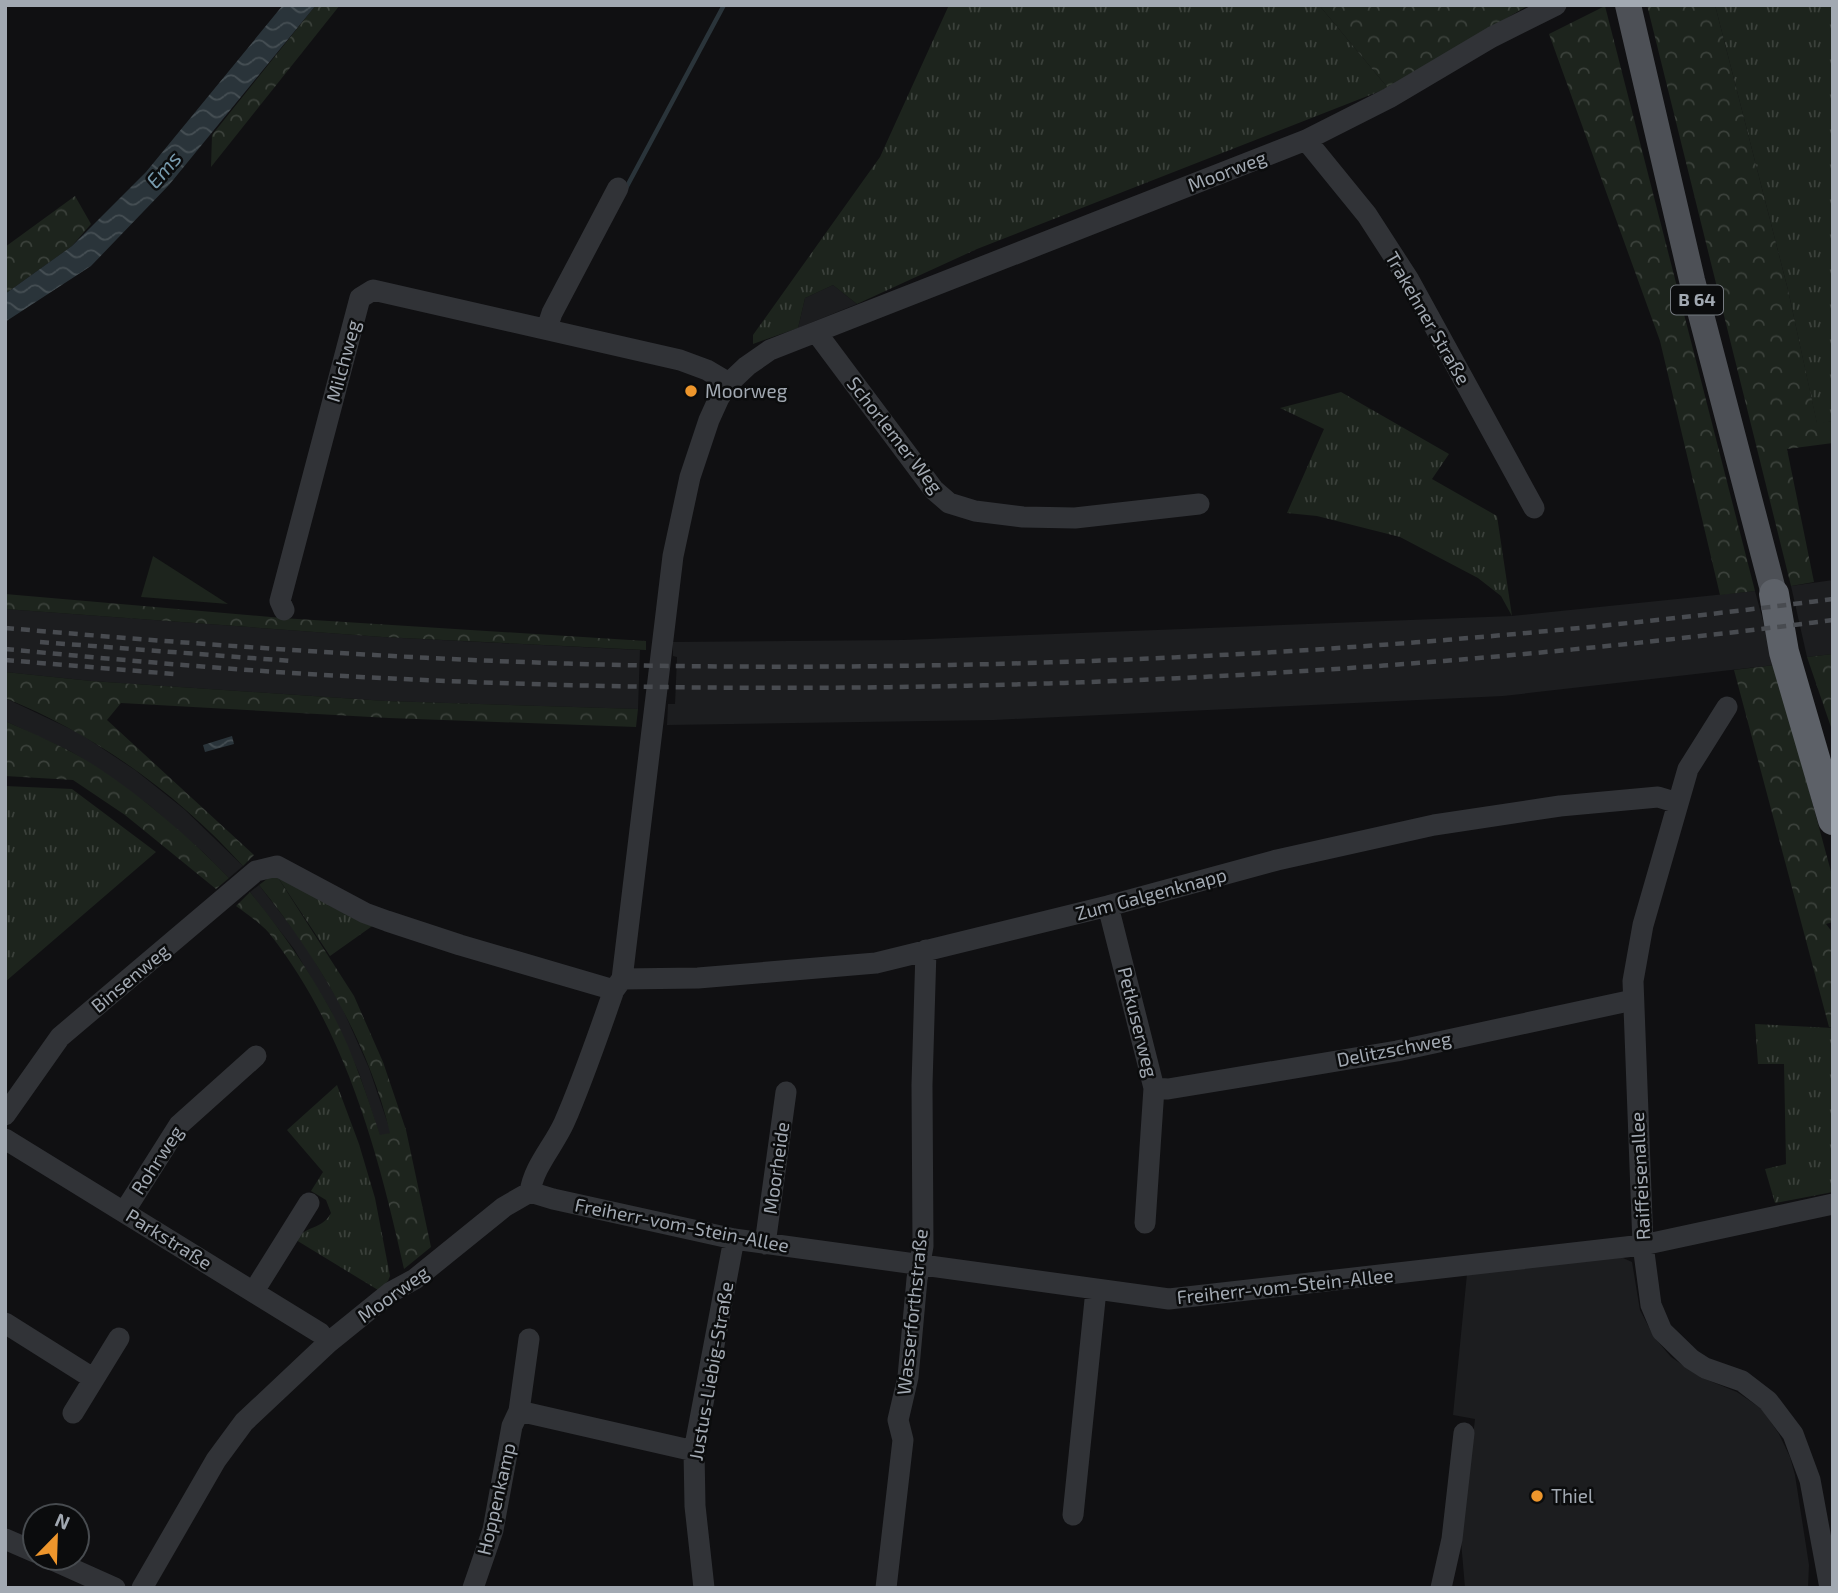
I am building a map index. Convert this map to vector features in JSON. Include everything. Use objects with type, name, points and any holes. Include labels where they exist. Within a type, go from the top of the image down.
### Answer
[{"type":"highway","name":"B 64","points":[[1774,594],[1833,767]]},
{"type":"highway","name":"B 64","points":[[1774,594],[1784,652],[1833,820]]},
{"type":"main road","name":"B 64","points":[[1628,5],[1692,280],[1774,594]]},
{"type":"street","name":"Moorweg","points":[[142,1588],[224,1448],[244,1422],[328,1343],[391,1292],[415,1279],[504,1207],[530,1192],[532,1179],[557,1138],[618,985],[673,556],[690,477],[709,420],[729,383],[769,350],[1306,140],[1389,98],[1492,37],[1556,5]]},
{"type":"street","name":"Trakehner Straße","points":[[1306,140],[1367,215],[1409,280],[1534,508]]},
{"type":"street","points":[[547,328],[552,313],[618,188]]},
{"type":"street","name":"Milchweg","points":[[284,610],[280,601],[360,298],[373,290],[680,360],[707,370],[729,383]]},
{"type":"street","name":"Schorlemer Weg","points":[[816,332],[934,491],[949,503],[975,511],[1023,517],[1075,518],[1199,504]]},
{"type":"street","name":"Raiffeisenallee","points":[[1727,706],[1688,769],[1643,925],[1633,981],[1643,1245],[1651,1306],[1662,1331],[1691,1359],[1705,1368],[1742,1381],[1768,1401],[1793,1434],[1810,1480],[1830,1588]]},
{"type":"street","name":"Zum Galgenknapp","points":[[618,985],[876,962],[1108,906],[1276,860],[1434,825],[1584,804],[1658,797],[1678,803]]},
{"type":"street","name":"Binsenweg","points":[[5,1115],[60,1037],[256,871],[277,866],[365,913],[387,921],[460,945],[618,985]]},
{"type":"street","name":"Petkuserweg","points":[[1108,906],[1154,1088],[1145,1223]]},
{"type":"street","name":"Wasserforthstraße","points":[[886,1588],[903,1440],[898,1420],[908,1377],[923,1246],[922,1085],[926,950]]},
{"type":"street","name":"Delitzschweg","points":[[1154,1088],[1168,1089],[1396,1051],[1633,1000]]},
{"type":"street","name":"Rohrweg","points":[[124,1212],[179,1125],[256,1056]]},
{"type":"street","name":"Moorheide","points":[[765,1244],[786,1092]]},
{"type":"street","name":"Parkstraße","points":[[5,1139],[254,1291],[320,1333],[328,1343]]},
{"type":"street","name":"Freiherr-vom-Stein-Allee","points":[[530,1192],[734,1239],[1169,1299],[1643,1245],[1833,1204]]},
{"type":"street","points":[[254,1291],[309,1203]]},
{"type":"street","name":"Justus-Liebig-Straße","points":[[704,1588],[695,1506],[694,1451],[734,1239]]},
{"type":"street","points":[[1073,1515],[1096,1290]]},
{"type":"street","points":[[5,1323],[94,1379]]},
{"type":"street","points":[[73,1413],[119,1338]]},
{"type":"street","name":"Hoppenkamp","points":[[473,1588],[493,1530],[512,1426],[519,1411],[529,1339]]},
{"type":"street","points":[[519,1411],[694,1451]]},
{"type":"street","points":[[1441,1588],[1452,1539],[1464,1433]]},
{"type":"street","points":[[1452,1539],[1454,1588]]},
{"type":"street","points":[[80,1572],[116,1588]]},
{"type":"shaded area","points":[[833,285],[857,304],[798,328],[805,298]]},
{"type":"shaded area","points":[[1833,580],[1833,654],[1807,657],[1791,586]]},
{"type":"shaded area","points":[[1755,591],[1775,665],[1503,696],[994,720],[667,725],[668,704],[675,704],[677,657],[673,656],[673,642],[903,640],[1512,616]]},
{"type":"shaded area","points":[[5,609],[383,637],[640,650],[638,709],[385,701],[91,681],[5,672]]},
{"type":"shaded area","points":[[5,698],[79,733],[135,770],[184,809],[243,866],[229,878],[149,805],[96,767],[70,751],[5,721]]},
{"type":"shaded area","points":[[259,885],[303,942],[341,1005],[369,1068],[391,1133],[380,1136],[359,1073],[331,1011],[294,949],[250,892]]},
{"type":"shaded area","points":[[1621,1257],[1632,1262],[1640,1310],[1654,1337],[1671,1357],[1700,1377],[1737,1392],[1762,1409],[1779,1434],[1795,1475],[1809,1565],[1808,1588],[1465,1588],[1461,1541],[1475,1419],[1453,1415],[1467,1274]]},
{"type":"green space","points":[[316,5],[340,5],[211,167],[212,135]]},
{"type":"green space","points":[[949,5],[1319,5],[1388,88],[977,249],[857,304],[833,285],[805,298],[798,328],[753,344],[753,335],[880,157]]},
{"type":"green space","points":[[1319,5],[1529,5],[1388,88]]},
{"type":"green space","points":[[1647,5],[1715,5],[1788,290],[1817,423],[1833,421],[1833,443],[1787,449],[1814,582],[1791,586]]},
{"type":"green space","points":[[1715,5],[1833,5],[1833,421],[1817,424],[1788,290]]},
{"type":"green space","points":[[1605,6],[1755,591],[1720,595],[1660,341],[1549,34]]},
{"type":"green space","points":[[75,196],[91,224],[72,246],[5,294],[5,247]]},
{"type":"green space","points":[[1341,392],[1449,454],[1432,479],[1497,516],[1512,616],[1501,596],[1478,578],[1400,537],[1317,516],[1287,513],[1324,429],[1280,408]]},
{"type":"green space","points":[[153,556],[228,604],[141,597]]},
{"type":"green space","points":[[5,594],[282,618],[646,641],[646,650],[383,637],[5,609]]},
{"type":"green space","points":[[1833,654],[1833,733],[1807,657]]},
{"type":"green space","points":[[1775,665],[1833,879],[1833,922],[1826,924],[1833,933],[1833,1028],[1829,1027],[1734,670]]},
{"type":"green space","points":[[5,672],[91,681],[385,701],[638,709],[636,727],[389,718],[121,703],[107,720],[254,855],[243,866],[191,814],[133,768],[71,729],[5,698]]},
{"type":"green space","points":[[5,721],[75,754],[115,779],[166,819],[229,878],[216,889],[125,815],[73,780],[5,776]]},
{"type":"green space","points":[[5,786],[72,789],[156,852],[5,982]]},
{"type":"green space","points":[[275,873],[378,922],[330,956]]},
{"type":"green space","points":[[275,873],[354,996],[383,1062],[406,1130],[431,1247],[404,1269],[370,1136],[338,1050],[296,970],[269,933],[236,906],[250,892],[293,949],[338,1024],[380,1135],[390,1133],[369,1066],[338,1002],[321,971],[259,885]]},
{"type":"green space","points":[[1755,1024],[1833,1028],[1833,1192],[1775,1203],[1765,1169],[1786,1164],[1784,1064],[1758,1064]]},
{"type":"green space","points":[[337,1085],[375,1198],[390,1276],[378,1290],[296,1240],[304,1232],[323,1222],[331,1213],[326,1200],[311,1191],[323,1172],[287,1130]]},
{"type":"water","name":"Ems","points":[[283,5],[316,5],[169,185],[91,266],[5,322],[5,294],[72,246],[146,172]]},
{"type":"water","points":[[232,736],[234,744],[205,752],[203,745]]},
{"type":"waterway","points":[[625,190],[724,5]]},
{"type":"railway","points":[[5,628],[424,658],[676,666],[966,665],[1256,653],[1400,643],[1545,631],[1833,599]]},
{"type":"railway","points":[[5,649],[193,666],[381,678],[563,685],[927,687],[1290,672],[1472,659],[1833,620]]},
{"type":"railway","points":[[40,642],[291,661]]},
{"type":"railway","points":[[5,660],[174,674]]},
{"type":"place","name":"Moorweg","points":[[691,391]]},
{"type":"place","name":"Thiel","points":[[1537,1496]]}]
